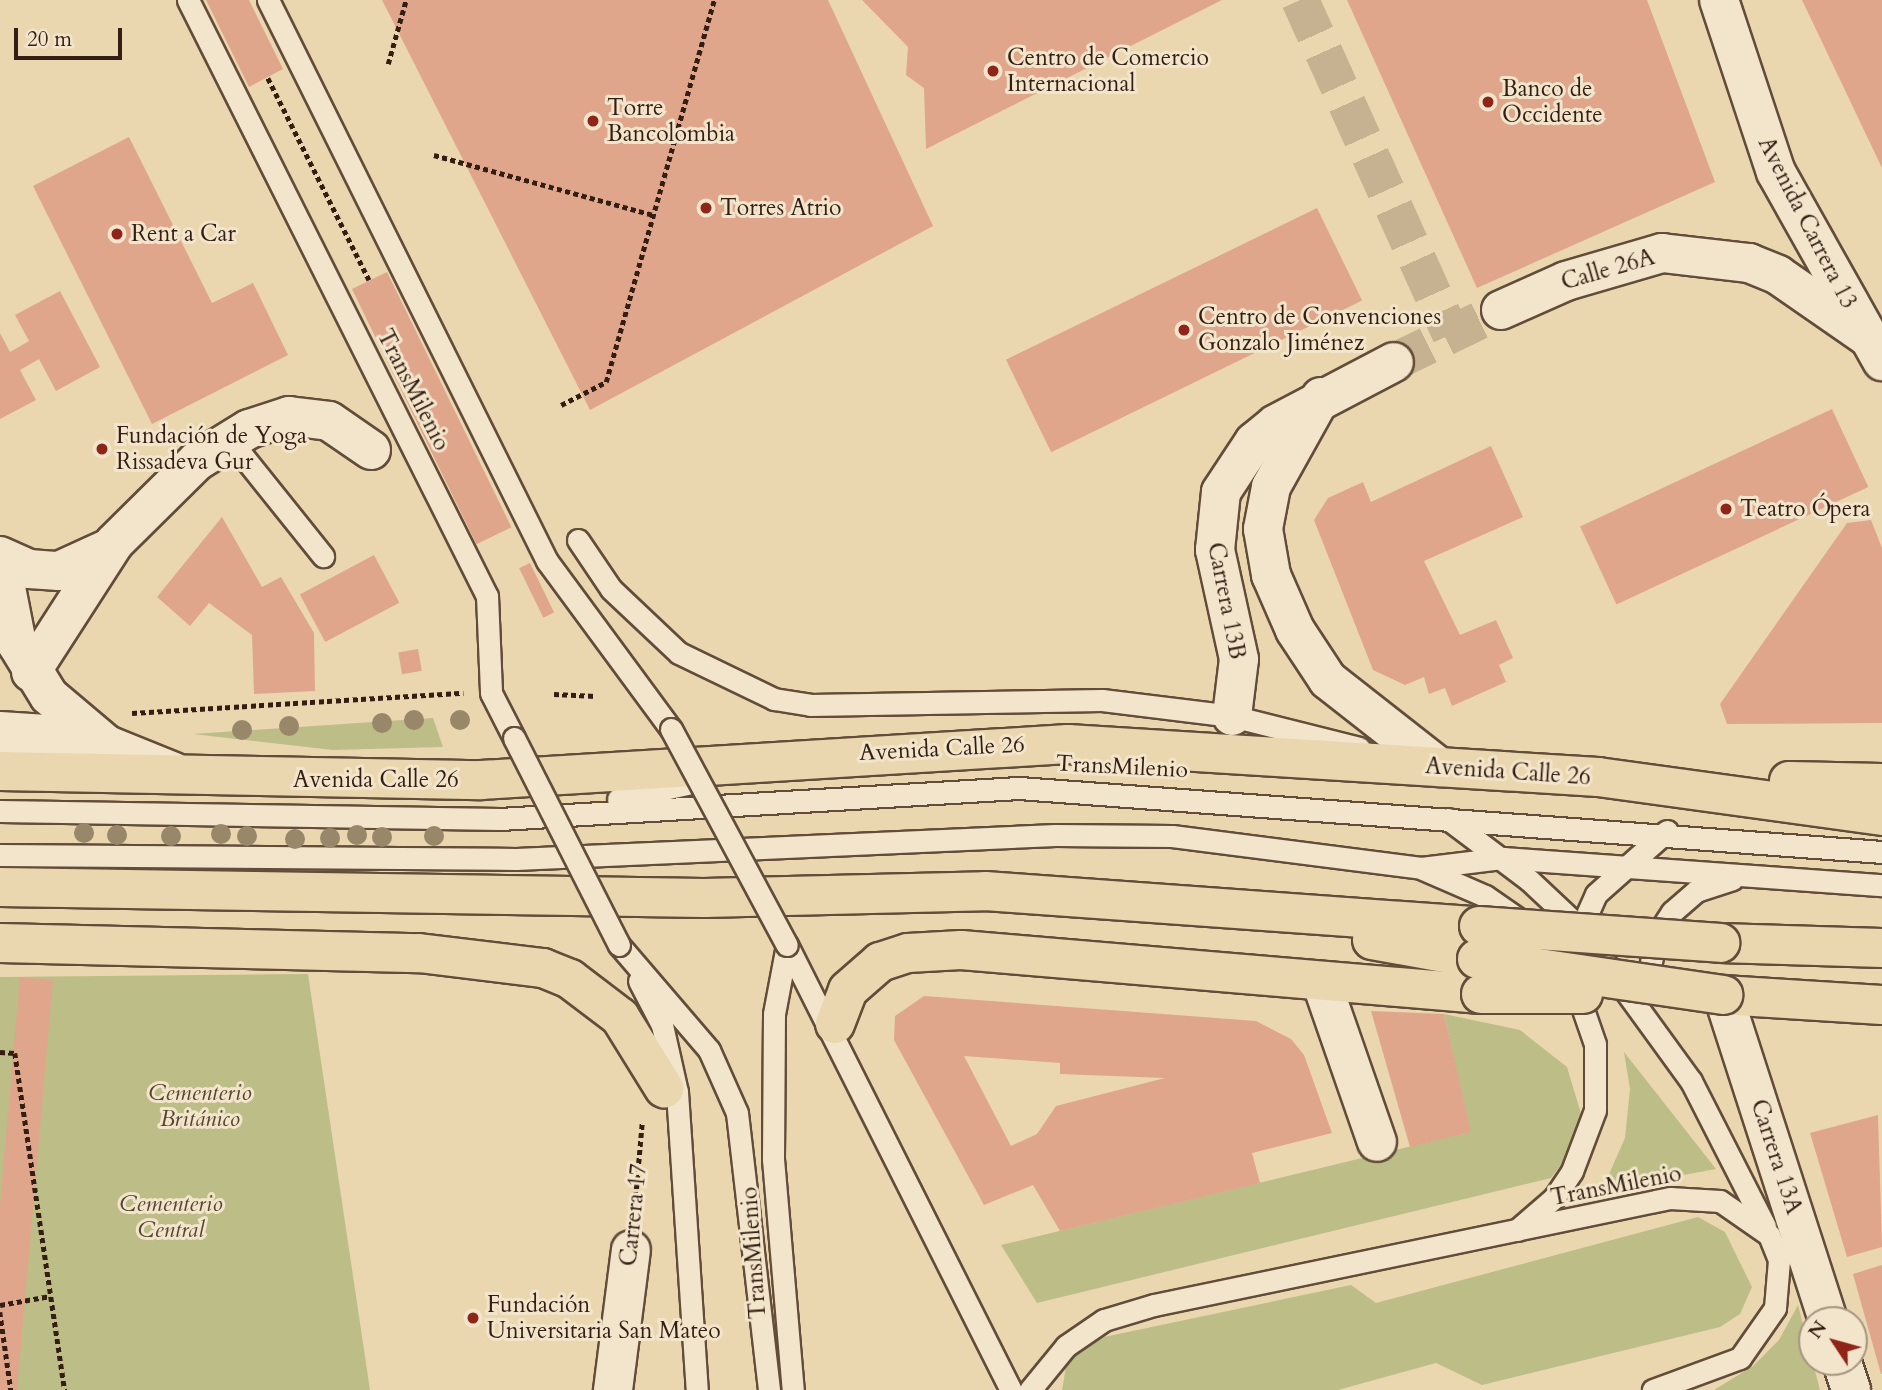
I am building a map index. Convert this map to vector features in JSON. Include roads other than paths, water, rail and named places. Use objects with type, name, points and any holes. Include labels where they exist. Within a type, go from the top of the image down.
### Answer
[{"type":"main road","name":"Avenida Calle 26","points":[[0,771],[193,778],[481,780],[828,754],[1068,744],[1598,777],[1882,816]]},
{"type":"main road","points":[[1598,777],[1882,783]]},
{"type":"main road","points":[[0,887],[704,898],[985,891],[1181,904],[1479,960],[1723,995],[1882,1005]]},
{"type":"main road","points":[[0,943],[419,953],[543,968],[620,1017],[664,1088]]},
{"type":"main road","points":[[835,1024],[838,1004],[863,973],[908,953],[961,950],[1322,984],[1479,960],[1720,943],[1882,948]]},
{"type":"street","name":"Avenida Carrera 13","points":[[1719,0],[1776,172],[1874,349]]},
{"type":"street","name":"Calle 26A","points":[[1502,310],[1566,281],[1662,253],[1749,264],[1778,275],[1874,349]]},
{"type":"street","points":[[1394,362],[1321,397],[1271,487],[1263,529],[1271,575],[1295,630],[1328,680],[1439,768]]},
{"type":"street","name":"Carrera 13B","points":[[1232,716],[1239,659],[1215,550],[1221,492],[1254,442],[1321,397]]},
{"type":"street","points":[[0,556],[29,569],[59,571],[90,562],[114,543],[167,486],[230,440],[289,416],[329,421],[371,450]]},
{"type":"street","points":[[31,672],[114,543]]},
{"type":"street","points":[[0,556],[17,644],[31,672],[70,716],[107,745],[193,778]]},
{"type":"street","points":[[0,731],[46,734],[89,752],[0,750]]},
{"type":"street","points":[[1322,984],[1377,1142]]},
{"type":"street","name":"Carrera 13A","points":[[1723,995],[1823,1306]]},
{"type":"street","name":"Carrera 17","points":[[614,1390],[631,1250]]},
{"type":"lane","name":"TransMilenio","points":[[188,0],[486,596],[491,693],[619,945],[663,1025],[677,1092],[697,1390]]},
{"type":"lane","name":"TransMilenio","points":[[268,0],[547,561],[671,729],[787,946],[1011,1390]]},
{"type":"lane","points":[[230,440],[323,556]]},
{"type":"lane","points":[[578,540],[625,605],[679,653],[774,699],[810,705],[1052,698],[1232,716],[1439,768]]},
{"type":"lane","name":"TransMilenio","points":[[541,815],[828,754]]},
{"type":"lane","name":"TransMilenio","points":[[0,811],[541,815],[1019,788],[1667,831],[1882,852]]},
{"type":"lane","points":[[1447,818],[1503,858],[1579,928],[1656,1028],[1730,1148],[1769,1234],[1780,1287],[1766,1328],[1740,1358],[1653,1390]]},
{"type":"lane","name":"TransMilenio","points":[[1504,1237],[1554,1198],[1586,1141],[1598,1077],[1574,951],[1579,928],[1596,894],[1667,831]]},
{"type":"lane","name":"TransMilenio","points":[[0,855],[516,859],[1055,835],[1172,836],[1421,869],[1503,858],[1624,868]]},
{"type":"lane","points":[[1624,868],[1882,885]]},
{"type":"lane","name":"TransMilenio","points":[[1421,869],[1485,896],[1537,932],[1581,997]]},
{"type":"lane","points":[[1656,1028],[1646,999],[1646,967],[1672,912],[1696,891],[1756,877]]},
{"type":"lane","name":"TransMilenio","points":[[619,945],[709,1049],[737,1113],[769,1390]]},
{"type":"lane","name":"TransMilenio","points":[[787,946],[774,1014],[773,1159],[793,1390]]},
{"type":"lane","name":"TransMilenio","points":[[1030,1390],[1066,1346],[1104,1320],[1261,1282],[1504,1237],[1697,1197],[1744,1213],[1769,1234]]},
{"type":"tunnel","points":[[1300,0],[1451,335]]},
{"type":"tunnel","points":[[1394,362],[1501,310]]},
{"type":"place","name":"Centro de Comercio Internacional","points":[[993,71]]},
{"type":"place","name":"Banco de Occidente","points":[[1488,102]]},
{"type":"place","name":"Torre Bancolombia","points":[[593,121]]},
{"type":"place","name":"Torres Atrio","points":[[706,208]]},
{"type":"place","name":"Rent a Car","points":[[117,234]]},
{"type":"place","name":"Centro de Convenciones Gonzalo Jiménez","points":[[1184,330]]},
{"type":"place","name":"Fundación de Yoga Rissadeva Gur","points":[[102,449]]},
{"type":"place","name":"Teatro Ópera","points":[[1726,509]]},
{"type":"place","name":"Fundación Universitaria San Mateo","points":[[473,1318]]},
{"type":"park label","name":"Cementerio Británico","points":[[200,1106]]},
{"type":"park label","name":"Cementerio Central","points":[[171,1217]]}]
